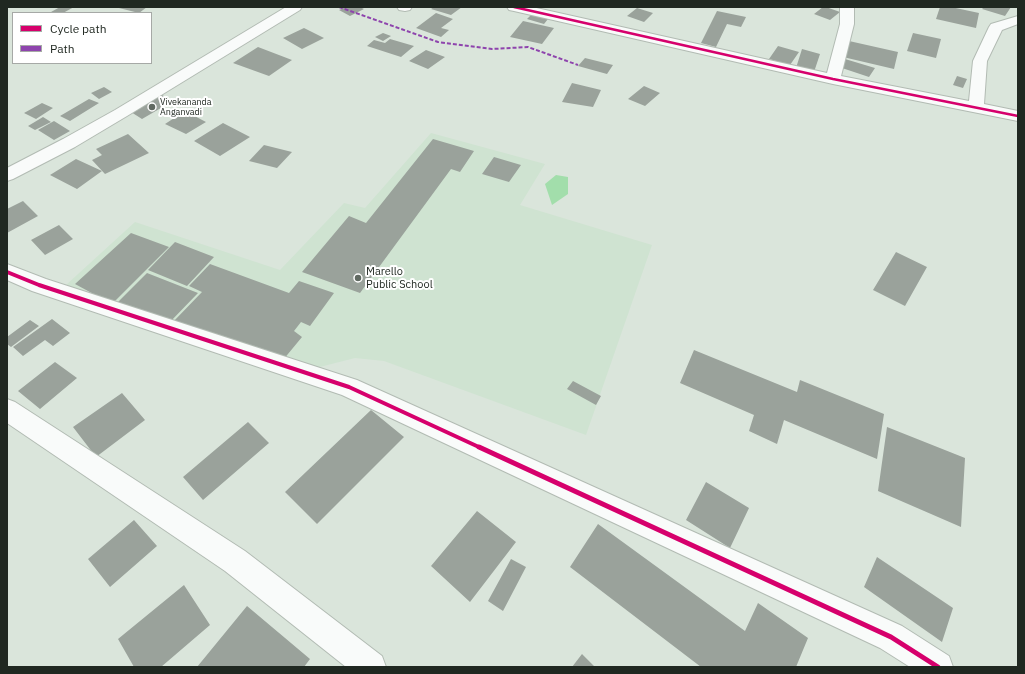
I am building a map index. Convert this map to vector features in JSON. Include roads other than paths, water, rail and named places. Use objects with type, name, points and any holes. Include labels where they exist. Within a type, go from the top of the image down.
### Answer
[{"type":"street","points":[[7,175],[108,121],[295,7]]},
{"type":"street","points":[[514,7],[833,79],[1018,116]]},
{"type":"street","points":[[833,79],[847,24],[847,7]]},
{"type":"street","points":[[976,107],[980,61],[996,27],[1018,20]]},
{"type":"street","points":[[7,272],[39,285],[349,387],[891,637],[938,667]]},
{"type":"street","points":[[7,410],[235,561],[371,667]]},
{"type":"place","name":"Vivekananda Anganvadi","points":[[152,107]]},
{"type":"place","name":"Marello Public School","points":[[358,278]]}]
